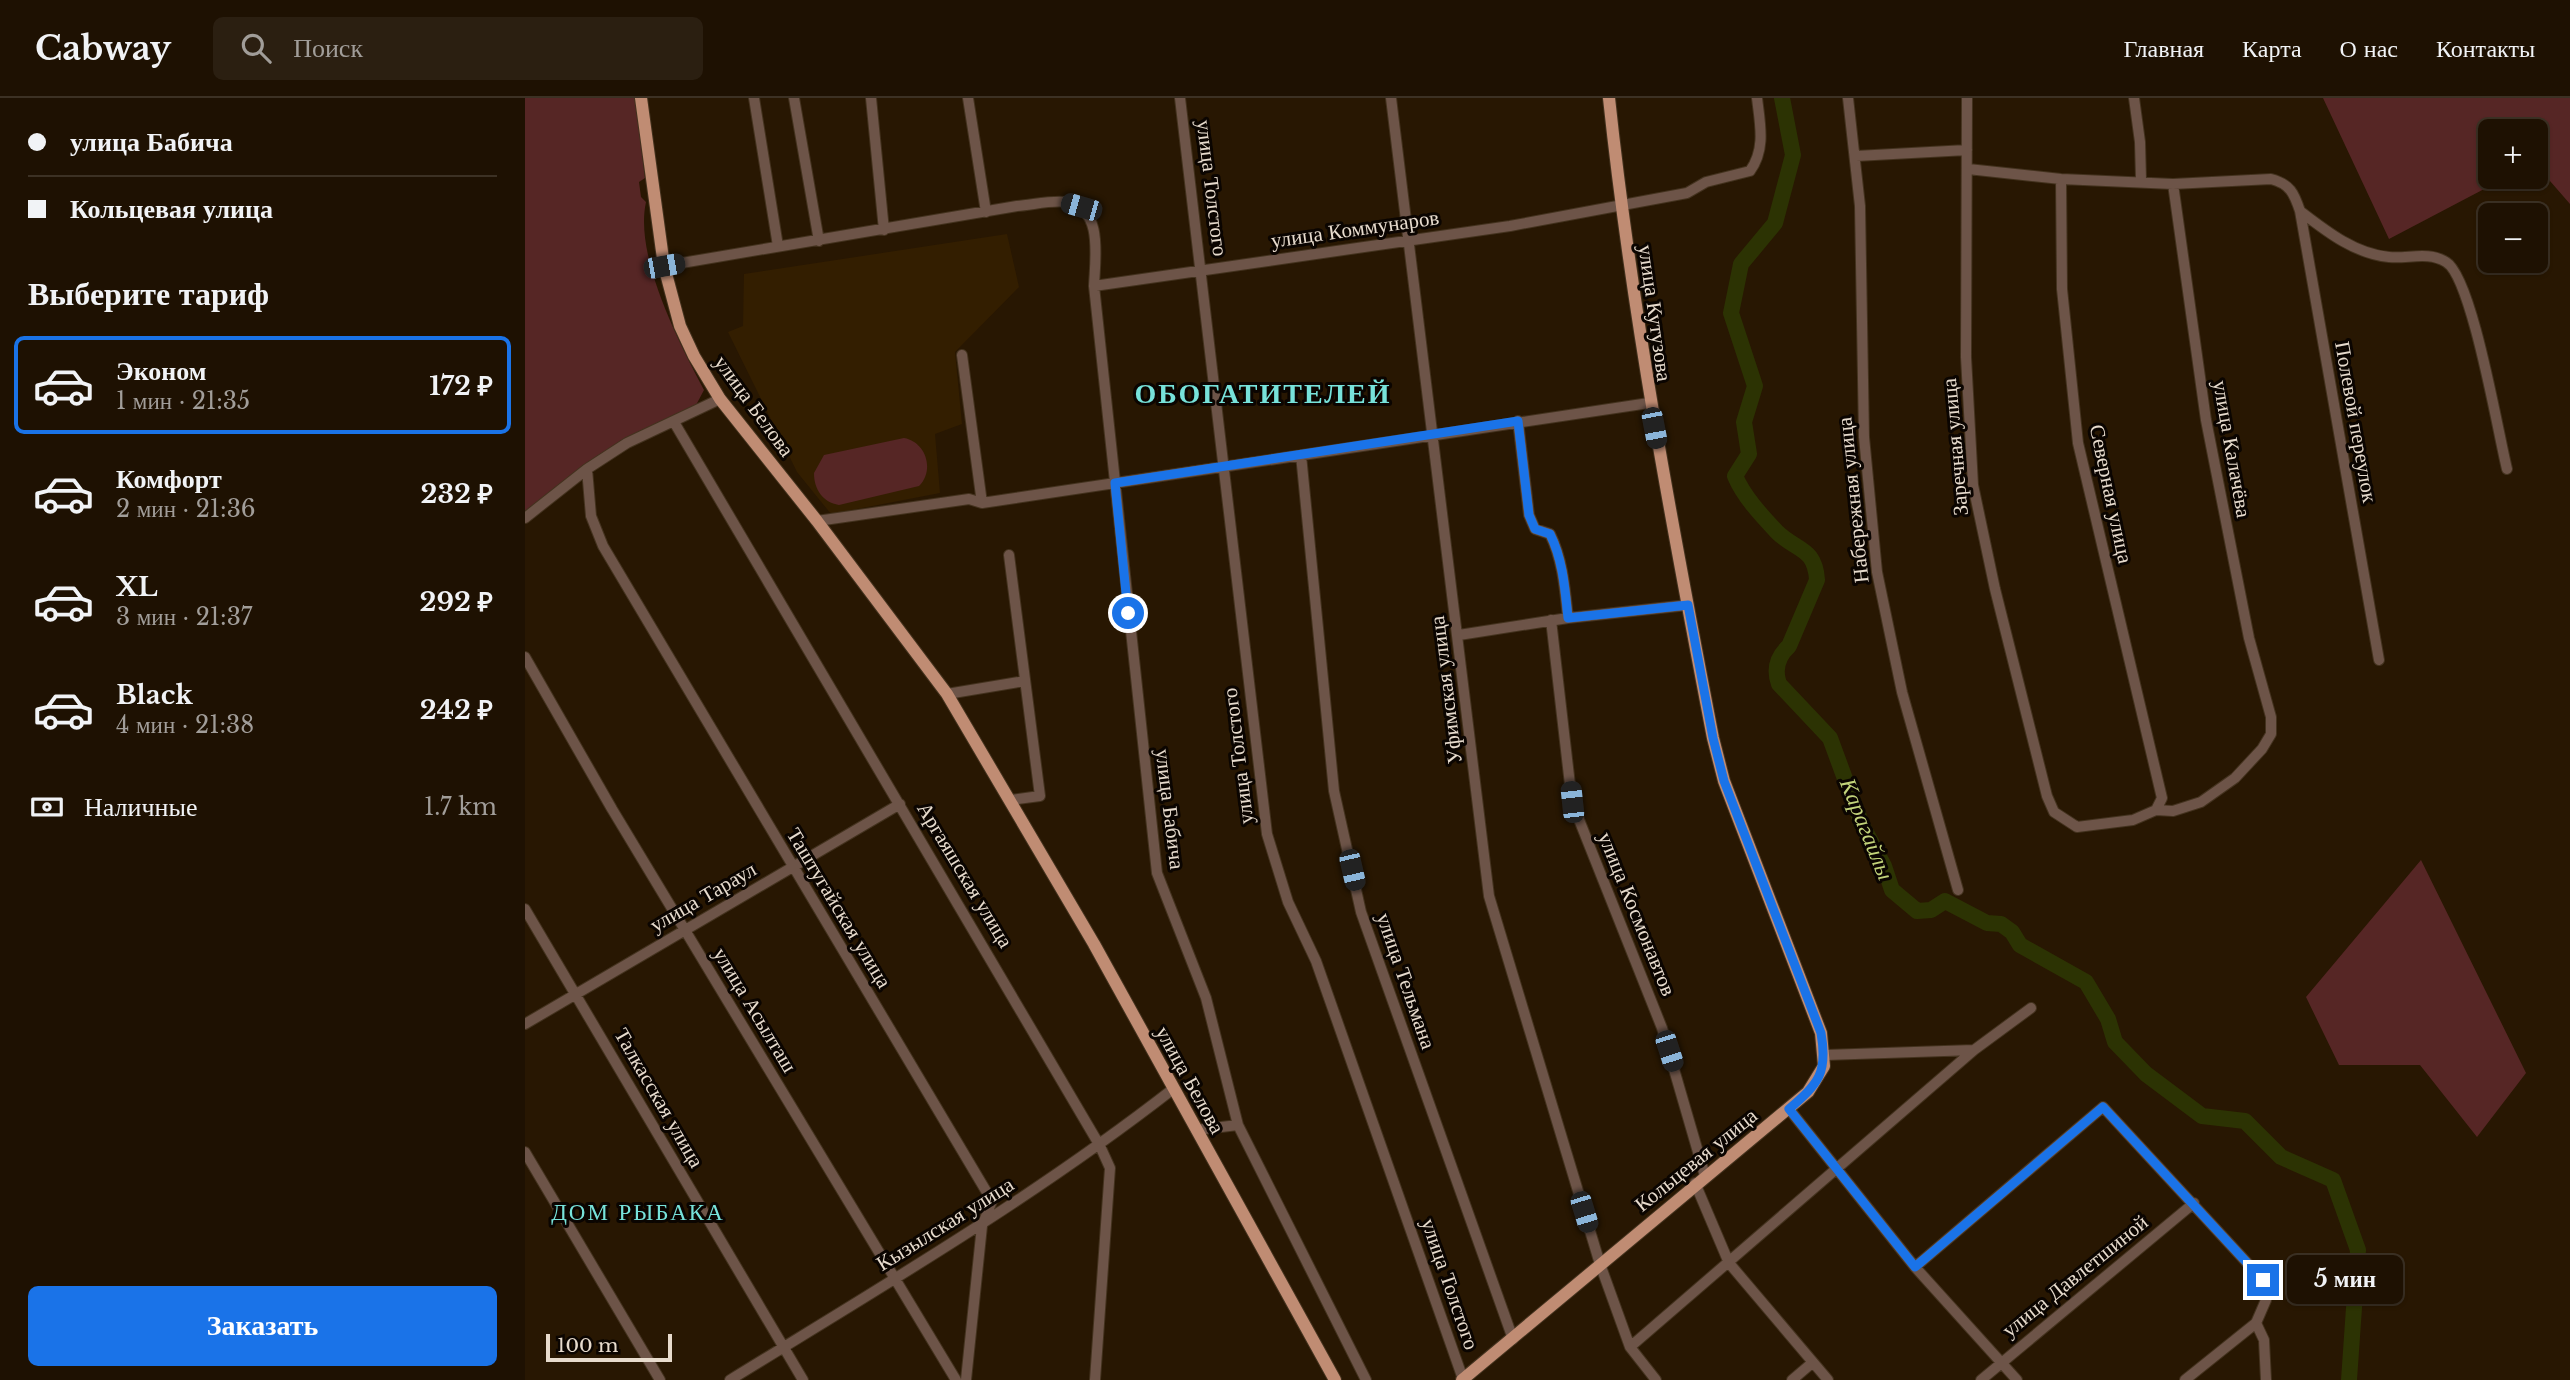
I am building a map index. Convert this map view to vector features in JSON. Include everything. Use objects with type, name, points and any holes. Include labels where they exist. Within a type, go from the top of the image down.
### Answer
[{"type":"main road","name":"улица Белова","points":[[641,98],[664,266],[680,326],[694,356],[720,398],[817,521],[947,694],[1011,800],[1335,1380]]},
{"type":"main road","name":"улица Кутузова","points":[[1609,98],[1621,208],[1649,403],[1713,738],[1724,781],[1821,1033],[1825,1055]]},
{"type":"main road","name":"Кольцевая улица","points":[[1462,1379],[1789,1109],[1817,1082],[1824,1066],[1825,1055]]},
{"type":"street","points":[[754,98],[778,246]]},
{"type":"street","points":[[795,98],[819,241]]},
{"type":"street","points":[[871,98],[884,230]]},
{"type":"street","points":[[664,266],[986,212],[968,98]]},
{"type":"street","name":"улица Толстого","points":[[1181,98],[1267,834],[1288,902],[1315,961],[1462,1379]]},
{"type":"street","name":"Уфимская улица","points":[[1391,98],[1489,896],[1600,1264],[1630,1347],[1656,1380]]},
{"type":"street","name":"улица Коммунаров","points":[[1094,286],[1621,208],[1687,193],[1706,181],[1750,171],[1758,160],[1761,145],[1757,98]]},
{"type":"street","name":"Набережная улица","points":[[1848,98],[1860,206],[1864,437],[1877,572],[1902,692],[1958,890]]},
{"type":"street","name":"Заречная улица","points":[[1968,98],[1966,357],[1973,485],[1995,589],[2047,796],[2054,812],[2077,827],[2118,823],[2156,810]]},
{"type":"street","points":[[2134,98],[2140,142],[2141,180]]},
{"type":"street","points":[[1856,156],[1968,150]]},
{"type":"street","points":[[1968,169],[2061,179],[2141,180],[2173,184]]},
{"type":"street","name":"Северная улица","points":[[2061,179],[2062,289],[2078,443],[2162,798],[2156,810]]},
{"type":"street","name":"Полевой переулок","points":[[2173,184],[2271,179],[2284,182],[2293,191],[2300,211],[2379,660]]},
{"type":"street","name":"улица Калачёва","points":[[2156,810],[2173,811],[2201,802],[2235,778],[2262,749],[2271,734],[2271,717],[2249,638],[2206,420],[2173,184]]},
{"type":"street","name":"улица Бабича","points":[[986,212],[1065,202],[1081,207],[1091,222],[1095,242],[1094,286],[1157,873],[1206,998],[1238,1125],[1366,1380]]},
{"type":"street","points":[[2300,211],[2329,234],[2363,251],[2391,257],[2430,257],[2445,261],[2455,269],[2471,312],[2507,469]]},
{"type":"street","points":[[962,355],[982,503]]},
{"type":"street","points":[[525,518],[587,469],[627,443],[720,398]]},
{"type":"street","points":[[817,521],[969,499],[982,503],[1434,433],[1649,403]]},
{"type":"street","points":[[1518,421],[1529,515],[1535,529],[1550,534],[1555,545],[1565,583],[1568,618]]},
{"type":"street","name":"Аргаяшская улица","points":[[674,422],[1100,1146],[1110,1168],[1095,1380]]},
{"type":"street","name":"улица Тельмана","points":[[1301,455],[1334,791],[1361,912],[1513,1339]]},
{"type":"street","name":"Таштугайская улица","points":[[587,469],[591,516],[603,545],[792,868],[992,1200],[982,1226],[966,1380]]},
{"type":"street","points":[[1009,555],[1040,796],[1011,800]]},
{"type":"street","points":[[1459,635],[1551,620],[1688,605]]},
{"type":"street","name":"улица Космонавтов","points":[[1551,620],[1572,802],[1662,1028],[1700,1180],[1729,1263],[1828,1380]]},
{"type":"street","name":"улица Асылташ","points":[[525,657],[685,930],[956,1380]]},
{"type":"street","points":[[947,694],[1025,681]]},
{"type":"street","name":"улица Тараул","points":[[525,1024],[900,804]]},
{"type":"street","name":"Талкасская улица","points":[[525,909],[803,1380]]},
{"type":"street","points":[[1630,1347],[1838,1171],[1974,1050],[2031,1009]]},
{"type":"street","points":[[1825,1055],[1974,1050]]},
{"type":"street","name":"Кызылская улица","points":[[730,1380],[982,1226],[1100,1146],[1173,1089]]},
{"type":"street","points":[[1915,1267],[2103,1107],[2263,1280],[2266,1300],[2256,1323],[2185,1380]]},
{"type":"street","points":[[1789,1109],[1915,1267],[2017,1380]]},
{"type":"street","points":[[1196,1130],[1238,1125]]},
{"type":"street","points":[[525,1152],[660,1380]]},
{"type":"street","name":"улица Давлетшиной","points":[[1981,1380],[2194,1203]]},
{"type":"street","points":[[2256,1323],[2264,1340],[2266,1380]]},
{"type":"street","points":[[1792,1380],[1812,1363]]},
{"type":"shaded area","points":[[525,98],[635,98],[645,178],[639,182],[641,197],[646,202],[644,224],[652,273],[671,324],[704,390],[695,407],[625,449],[525,518]]},
{"type":"shaded area","points":[[2323,98],[2570,98],[2570,204],[2548,179],[2548,119],[2478,119],[2478,189],[2484,189],[2389,239]]},
{"type":"shaded area","points":[[1007,234],[1019,287],[955,352],[962,424],[935,434],[940,493],[831,514],[797,472],[728,332],[743,326],[744,274]]},
{"type":"shaded area","points":[[904,438],[918,445],[926,458],[927,472],[919,486],[839,505],[828,501],[821,494],[814,473],[824,455]]},
{"type":"shaded area","points":[[2421,860],[2526,1073],[2477,1137],[2420,1065],[2339,1065],[2306,997]]},
{"type":"waterway","name":"Карагайлы","points":[[1782,98],[1793,155],[1775,223],[1741,264],[1731,313],[1755,386],[1744,422],[1749,454],[1735,476],[1748,498],[1771,526],[1813,561],[1817,580],[1789,646],[1779,659],[1779,684],[1830,738],[1862,825],[1884,866],[1892,890],[1917,911],[1931,910],[1945,901],[1987,923],[2001,924],[2012,932],[2020,945],[2086,982],[2108,1019],[2115,1042],[2146,1074],[2202,1116],[2245,1121],[2281,1157],[2333,1180],[2358,1250],[2349,1380]]},
{"type":"district","name":"ОБОГАТИТЕЛЕЙ","points":[[1263,393]]},
{"type":"district","name":"ДОМ РЫБАКА","points":[[638,1212]]},
{"type":"route","points":[[1128,613],[1115,483],[1518,421],[1529,515],[1535,529],[1550,534],[1555,545],[1565,583],[1568,618],[1688,605],[1713,738],[1724,781],[1821,1033],[1824,1066],[1817,1082],[1789,1109],[1915,1267],[2103,1107],[2263,1280]]}]
